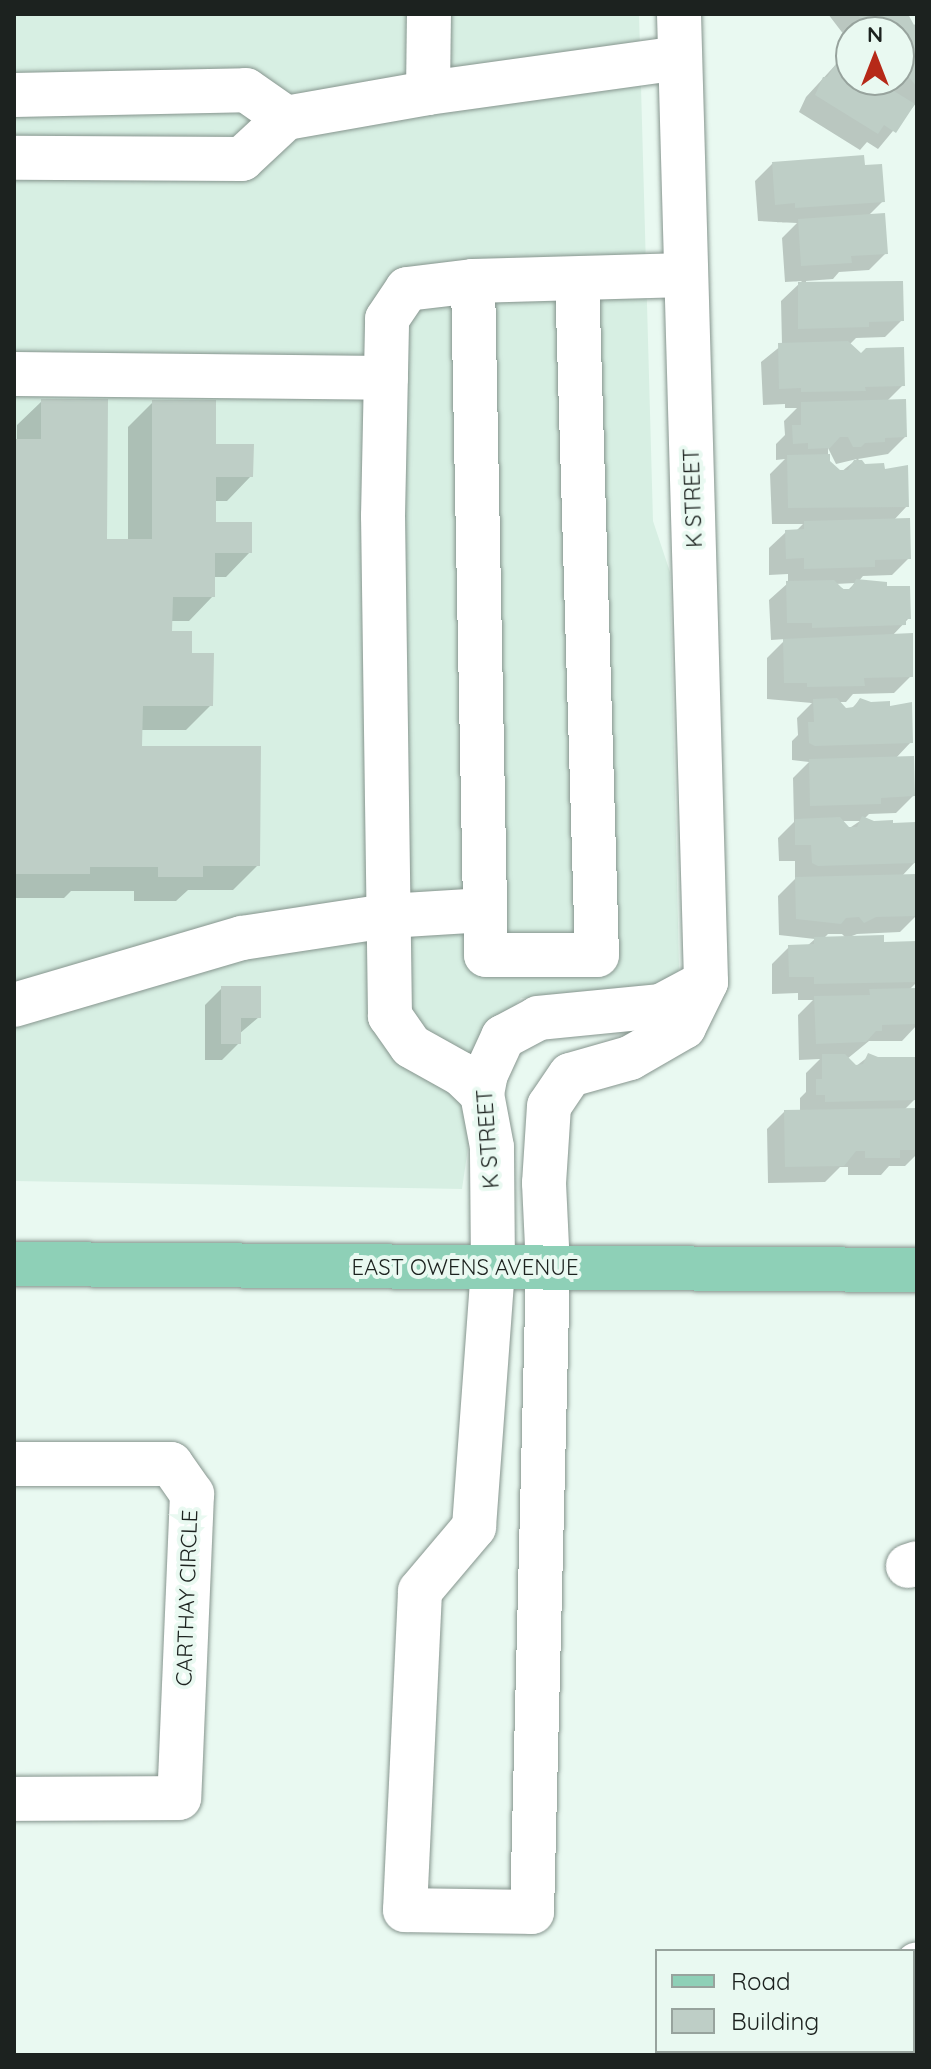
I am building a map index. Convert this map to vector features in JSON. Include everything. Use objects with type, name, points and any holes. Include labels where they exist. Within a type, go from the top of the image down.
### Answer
[{"type":"main road","name":"EAST OWENS AVENUE","points":[[14,1264],[917,1270]]},
{"type":"street","points":[[428,93],[429,14]]},
{"type":"street","name":"K STREET","points":[[679,14],[706,982],[684,1027],[630,1058],[570,1075],[549,1106],[544,1183],[548,1268],[532,1912],[405,1910],[420,1591],[474,1527],[493,1268],[492,1147],[482,1094],[486,1074],[503,1037],[538,1018],[661,1006],[706,982]]},
{"type":"street","points":[[14,158],[242,159],[286,118],[428,93],[680,58]]},
{"type":"street","points":[[14,95],[246,90],[286,118]]},
{"type":"street","points":[[482,1094],[461,1074],[411,1046],[390,1016],[383,516],[387,319],[407,289],[473,281],[686,275]]},
{"type":"street","points":[[473,281],[486,955],[597,955],[577,279]]},
{"type":"street","points":[[14,374],[386,378]]},
{"type":"street","points":[[14,1005],[242,938],[388,916],[485,910]]},
{"type":"street","name":"CARTHAY CIRCLE","points":[[14,1464],[171,1464],[192,1494],[179,1798],[14,1799]]},
{"type":"shaded area","points":[[14,14],[639,14],[653,521],[670,572],[679,968],[669,998],[521,998],[483,1045],[462,1189],[14,1181]]},
{"type":"building","points":[[857,14],[909,16],[859,16]]},
{"type":"building","points":[[917,22],[917,87],[915,24]]},
{"type":"building","points":[[835,65],[835,96],[902,96],[915,104],[896,133],[884,125],[878,134],[815,95],[823,77],[827,77]]},
{"type":"building","points":[[864,155],[865,165],[882,164],[885,202],[795,208],[795,203],[775,205],[772,162]]},
{"type":"building","points":[[885,213],[888,254],[851,256],[852,263],[801,266],[798,219]]},
{"type":"building","points":[[903,281],[904,321],[869,322],[869,327],[798,329],[798,282]]},
{"type":"building","points":[[848,341],[861,353],[866,348],[904,347],[905,386],[865,387],[866,391],[801,392],[801,388],[779,389],[778,343]]},
{"type":"building","points":[[41,399],[108,399],[107,539],[152,539],[152,400],[216,400],[216,444],[254,444],[253,477],[216,477],[216,522],[252,522],[252,553],[215,553],[215,597],[173,597],[172,631],[192,631],[192,653],[214,653],[213,706],[143,706],[142,746],[261,746],[260,866],[203,866],[203,877],[158,877],[158,867],[90,867],[90,874],[14,874],[14,439],[41,439]]},
{"type":"building","points":[[906,399],[907,437],[885,438],[885,442],[865,443],[861,447],[853,447],[848,437],[840,437],[830,448],[808,449],[808,443],[793,444],[792,425],[801,425],[801,402]]},
{"type":"building","points":[[830,454],[830,461],[840,470],[848,470],[854,460],[862,460],[865,464],[884,463],[885,469],[908,465],[909,507],[788,508],[787,455]]},
{"type":"building","points":[[910,518],[911,559],[875,560],[875,567],[804,569],[804,558],[786,559],[785,530],[804,529],[804,521]]},
{"type":"building","points":[[856,579],[887,582],[887,586],[910,586],[911,619],[906,619],[906,625],[812,628],[812,623],[787,623],[786,581],[834,580],[843,589],[851,589]]},
{"type":"building","points":[[913,633],[913,677],[864,678],[865,686],[807,687],[807,683],[784,683],[783,639]]},
{"type":"building","points":[[837,698],[846,708],[854,707],[860,698],[871,702],[890,701],[890,706],[912,702],[913,743],[815,746],[809,743],[808,722],[814,722],[813,699]]},
{"type":"building","points":[[914,756],[915,796],[881,798],[881,804],[810,806],[809,759]]},
{"type":"building","points":[[862,816],[874,821],[916,822],[917,863],[818,866],[812,863],[811,845],[795,845],[795,819],[840,817],[849,827],[857,827]]},
{"type":"building","points":[[917,874],[917,916],[876,917],[864,923],[859,917],[846,918],[841,924],[796,919],[795,877]]},
{"type":"building","points":[[884,935],[884,942],[917,941],[917,982],[814,984],[814,977],[789,977],[788,945],[814,944],[814,937]]},
{"type":"building","points":[[221,986],[261,986],[261,1018],[241,1018],[241,1044],[221,1044]]},
{"type":"building","points":[[917,988],[917,1024],[882,1025],[882,1031],[876,1031],[866,1042],[816,1044],[814,996],[870,995],[869,989]]},
{"type":"building","points":[[868,1053],[878,1057],[917,1057],[916,1100],[825,1102],[825,1095],[816,1095],[816,1079],[822,1079],[822,1054],[845,1054],[856,1065],[863,1064]]},
{"type":"building","points":[[917,1108],[917,1150],[900,1150],[900,1158],[865,1158],[865,1151],[856,1151],[844,1166],[785,1167],[784,1110]]}]
